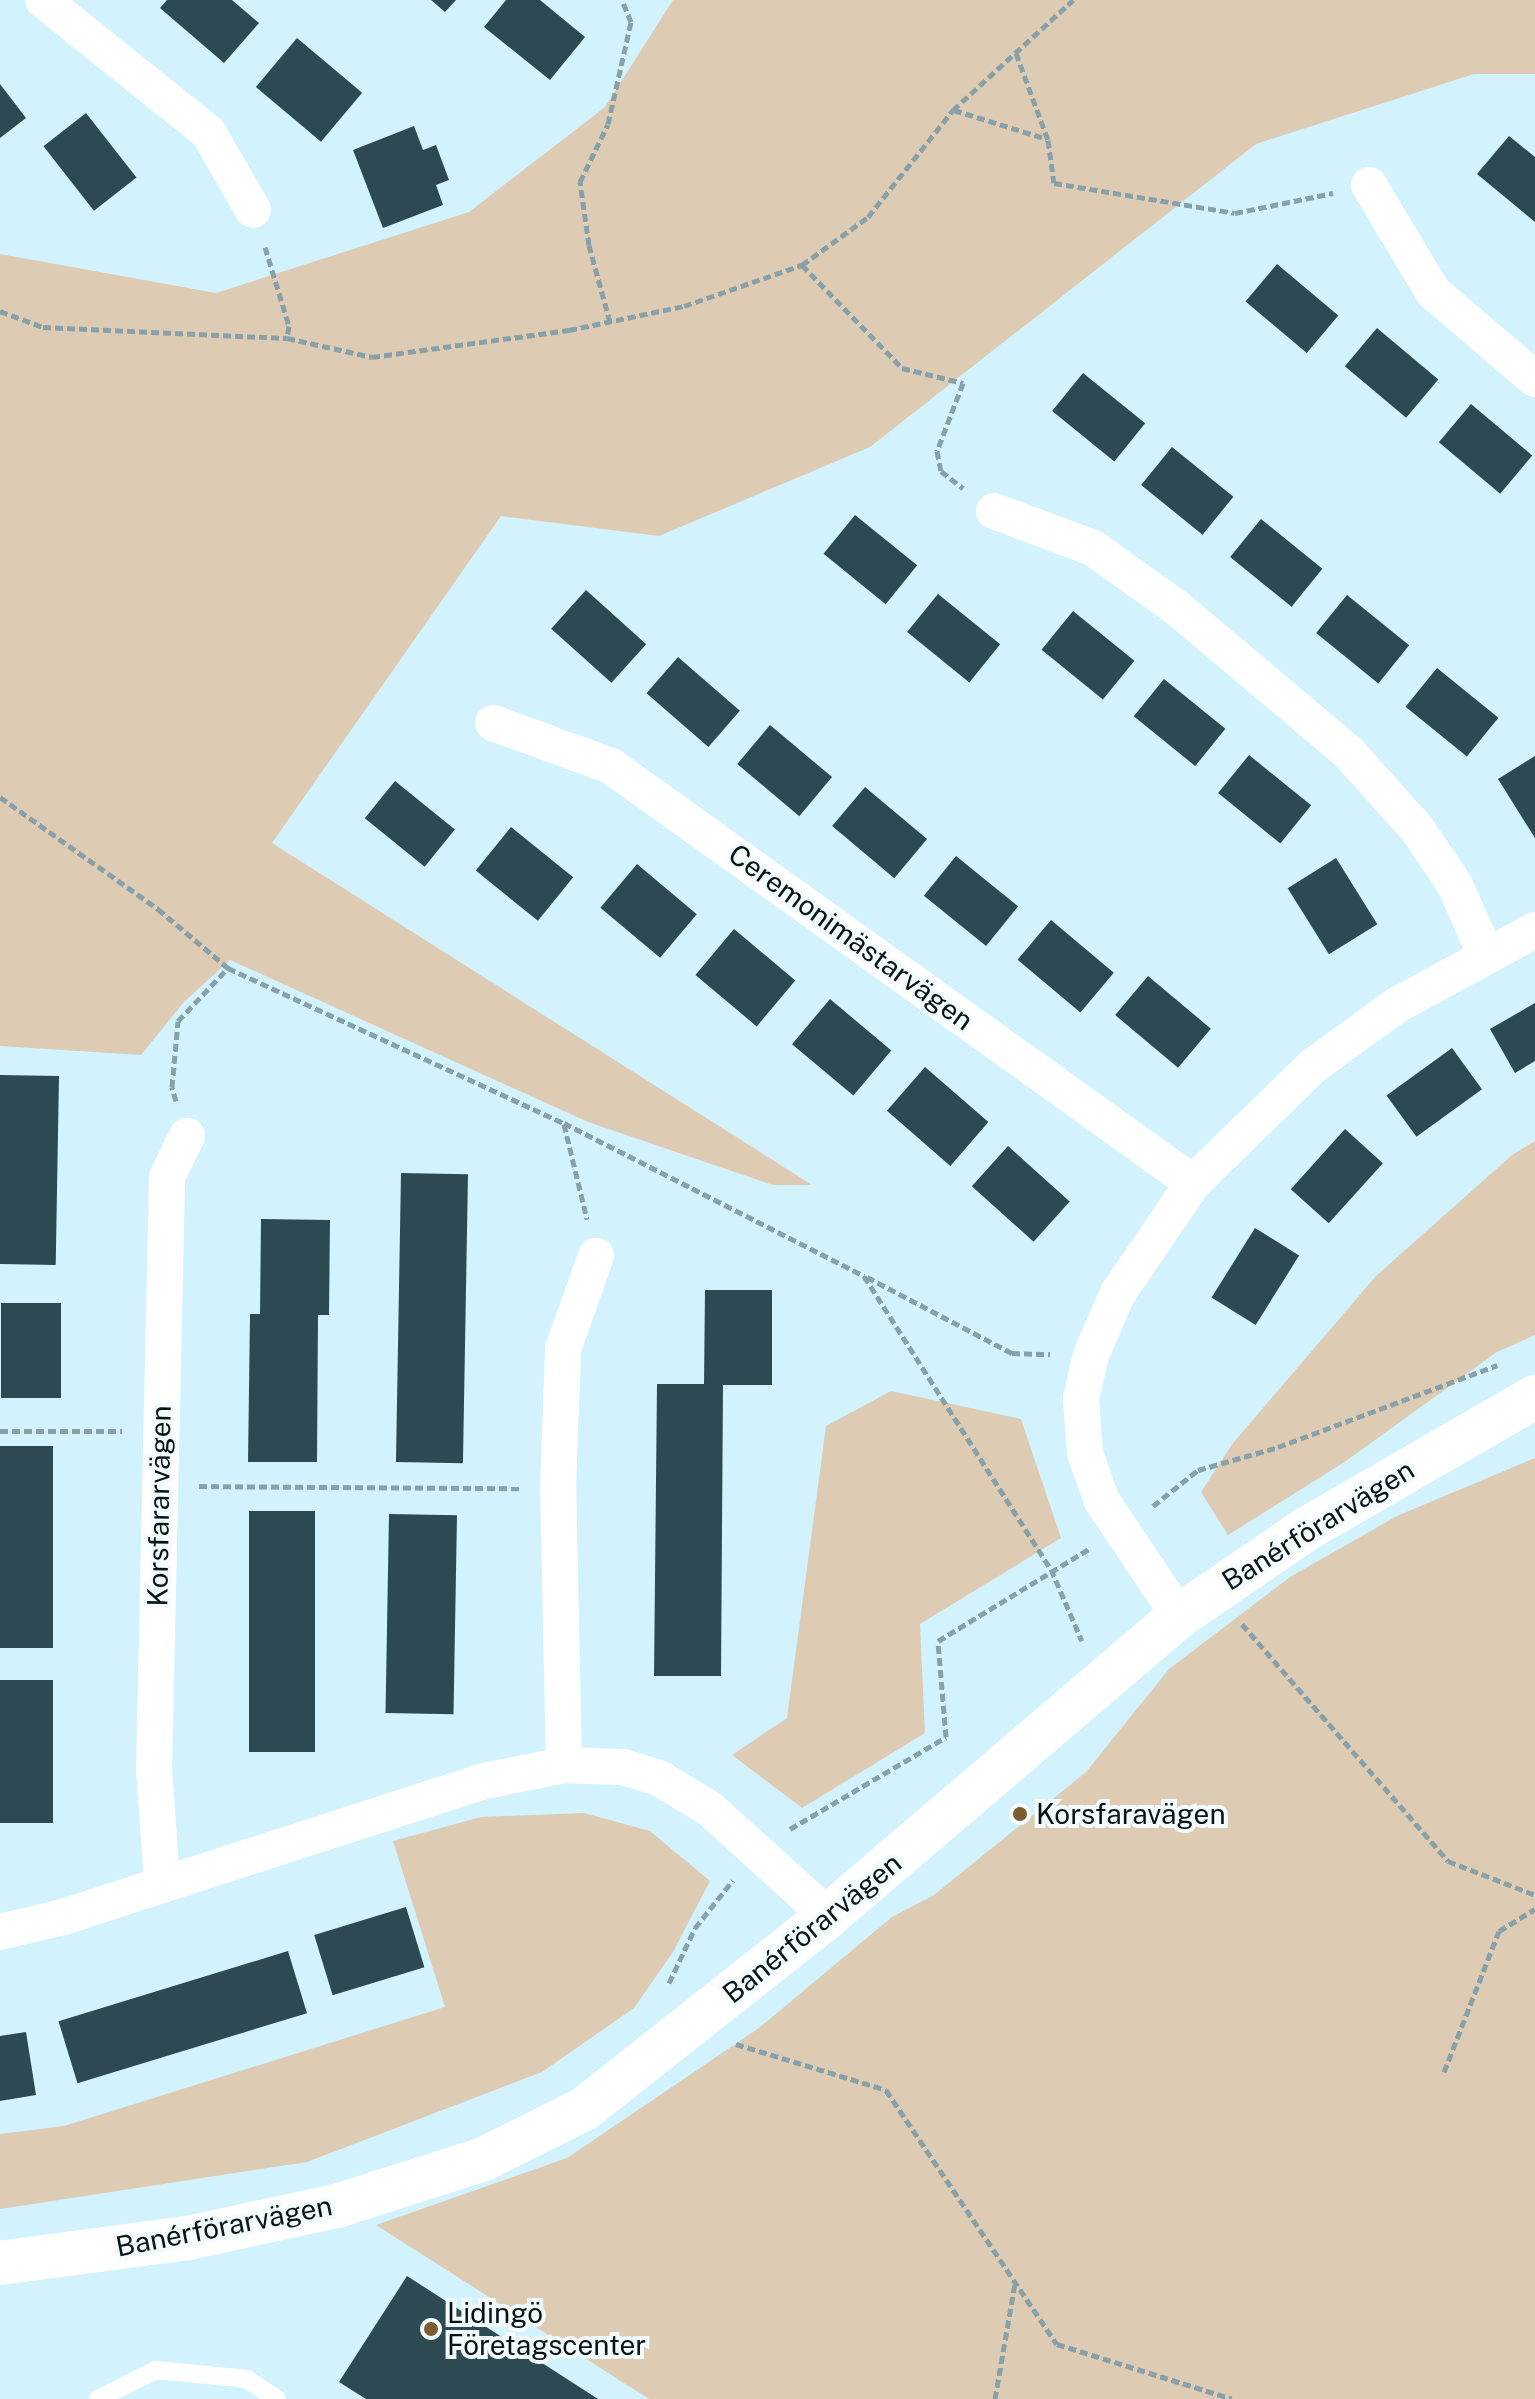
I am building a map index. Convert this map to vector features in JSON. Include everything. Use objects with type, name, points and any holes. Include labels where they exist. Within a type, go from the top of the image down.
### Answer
[{"type":"street","points":[[43,0],[208,132],[253,210]]},
{"type":"street","points":[[1369,185],[1433,292],[1535,379]]},
{"type":"street","points":[[994,511],[1093,548],[1177,608],[1349,753],[1418,830],[1455,885],[1485,953]]},
{"type":"street","name":"Ceremonimästarvägen","points":[[493,723],[611,766],[1193,1183]]},
{"type":"street","points":[[1179,1616],[1102,1501],[1085,1453],[1081,1398],[1091,1355],[1118,1293],[1193,1183],[1313,1066],[1397,1005],[1485,953],[1535,930]]},
{"type":"street","name":"Korsfararvägen","points":[[162,1881],[154,1770],[159,1431],[167,1177],[187,1136]]},
{"type":"street","points":[[564,1765],[558,1488],[563,1349],[596,1256]]},
{"type":"street","name":"Banérförarvägen","points":[[0,2263],[188,2238],[340,2205],[484,2159],[584,2109],[828,1916],[1179,1616],[1322,1520],[1535,1397]]},
{"type":"street","points":[[0,1932],[63,1917],[162,1881],[480,1782],[564,1765],[623,1767],[659,1778],[710,1809],[828,1916]]},
{"type":"lane","points":[[98,2399],[156,2370],[247,2379],[277,2399]]},
{"type":"path","points":[[610,322],[589,245],[580,182],[611,109],[631,22],[622,0]]},
{"type":"path","points":[[0,311],[43,327],[287,338],[372,357],[405,356],[610,322],[684,306],[802,265],[868,217],[953,110],[1073,0]]},
{"type":"path","points":[[1016,53],[1048,140],[1054,183],[1235,213],[1369,185]]},
{"type":"path","points":[[953,110],[1048,140]]},
{"type":"path","points":[[253,210],[289,326],[287,338]]},
{"type":"path","points":[[802,265],[902,368],[963,383],[937,451],[941,471],[994,511]]},
{"type":"path","points":[[0,797],[158,909],[228,968],[564,1123],[1012,1353],[1091,1355]]},
{"type":"path","points":[[187,1136],[172,1087],[178,1021],[228,968]]},
{"type":"path","points":[[564,1123],[596,1256]]},
{"type":"path","points":[[864,1276],[1051,1569],[1101,1685]]},
{"type":"path","points":[[1232,2399],[1057,2344],[886,2090],[740,2048],[666,1989],[695,1928],[757,1849],[946,1737],[938,1641],[1051,1569],[1123,1530],[1198,1470],[1278,1447],[1507,1361]]},
{"type":"path","points":[[0,1431],[159,1431]]},
{"type":"path","points":[[160,1485],[558,1488]]},
{"type":"path","points":[[1214,1591],[1448,1861],[1535,1895]]},
{"type":"path","points":[[1444,2072],[1499,1931],[1535,1909]]},
{"type":"path","points":[[995,2399],[1015,2282]]},
{"type":"shaded area","points":[[673,0],[1535,0],[1535,74],[1474,74],[1256,144],[870,447],[659,536],[501,516],[272,843],[812,1185],[773,1185],[588,1122],[230,960],[184,1002],[141,1055],[0,1046],[0,254],[216,293],[469,212],[605,107]]},
{"type":"shaded area","points":[[1535,1141],[1535,1335],[1497,1352],[1346,1461],[1228,1535],[1201,1492],[1233,1443],[1376,1276],[1512,1155]]},
{"type":"shaded area","points":[[891,1391],[1021,1419],[1061,1538],[920,1624],[925,1733],[802,1808],[732,1755],[787,1718],[826,1426]]},
{"type":"shaded area","points":[[1535,1458],[1535,2399],[649,2399],[376,2225],[567,2158],[759,2028],[892,1917],[934,1895],[1086,1772],[1169,1669],[1290,1577],[1397,1516]]},
{"type":"shaded area","points":[[584,1813],[650,1831],[710,1881],[673,1952],[634,2008],[542,2072],[307,2162],[0,2209],[0,2134],[64,2126],[445,2007],[393,1841],[481,1817]]},
{"type":"building","points":[[167,0],[232,0],[259,23],[224,63],[160,8]]},
{"type":"building","points":[[431,0],[456,0],[445,12]]},
{"type":"building","points":[[506,0],[540,0],[585,37],[550,80],[484,27]]},
{"type":"building","points":[[297,38],[362,93],[321,142],[256,87]]},
{"type":"building","points":[[0,84],[26,118],[0,138]]},
{"type":"building","points":[[86,113],[136,178],[94,211],[43,146]]},
{"type":"building","points":[[414,126],[423,150],[436,145],[449,180],[436,185],[443,205],[383,228],[353,150]]},
{"type":"building","points":[[1509,136],[1535,157],[1535,222],[1477,174]]},
{"type":"building","points":[[1277,264],[1338,315],[1307,353],[1246,302]]},
{"type":"building","points":[[1377,328],[1438,379],[1406,418],[1345,366]]},
{"type":"building","points":[[1083,373],[1145,423],[1114,461],[1052,411]]},
{"type":"building","points":[[1471,404],[1532,455],[1500,494],[1439,442]]},
{"type":"building","points":[[1172,447],[1233,497],[1203,535],[1141,485]]},
{"type":"building","points":[[855,515],[917,565],[886,604],[824,554]]},
{"type":"building","points":[[1261,519],[1322,569],[1292,607],[1230,557]]},
{"type":"building","points":[[586,590],[646,644],[611,683],[551,629]]},
{"type":"building","points":[[938,594],[1000,644],[969,682],[907,632]]},
{"type":"building","points":[[1347,595],[1409,645],[1378,683],[1316,633]]},
{"type":"building","points":[[1073,611],[1134,661],[1103,700],[1042,650]]},
{"type":"building","points":[[678,657],[740,711],[708,747],[647,693]]},
{"type":"building","points":[[1437,668],[1498,718],[1467,757],[1406,707]]},
{"type":"building","points":[[1164,679],[1225,729],[1195,766],[1134,716]]},
{"type":"building","points":[[770,725],[832,777],[799,816],[737,764]]},
{"type":"building","points":[[1249,755],[1311,805],[1280,843],[1218,793]]},
{"type":"building","points":[[1535,756],[1535,838],[1498,779]]},
{"type":"building","points":[[395,781],[455,829],[425,867],[365,818]]},
{"type":"building","points":[[865,787],[927,839],[894,878],[832,826]]},
{"type":"building","points":[[511,827],[573,877],[538,921],[476,871]]},
{"type":"building","points":[[956,856],[1018,906],[986,946],[924,896]]},
{"type":"building","points":[[1336,858],[1377,924],[1329,954],[1288,888]]},
{"type":"building","points":[[637,864],[697,914],[660,958],[600,908]]},
{"type":"building","points":[[1051,920],[1114,973],[1080,1013],[1018,960]]},
{"type":"building","points":[[734,929],[795,980],[757,1026],[695,975]]},
{"type":"building","points":[[1148,976],[1211,1029],[1178,1068],[1115,1015]]},
{"type":"building","points":[[830,999],[891,1050],[853,1096],[792,1044]]},
{"type":"building","points":[[1535,1003],[1535,1061],[1515,1073],[1490,1029]]},
{"type":"building","points":[[1452,1048],[1482,1089],[1416,1137],[1386,1096]]},
{"type":"building","points":[[925,1067],[988,1122],[950,1166],[887,1111]]},
{"type":"building","points":[[0,1075],[59,1076],[56,1265],[0,1264]]},
{"type":"building","points":[[1345,1129],[1383,1163],[1329,1223],[1291,1189]]},
{"type":"building","points":[[1008,1146],[1070,1202],[1034,1242],[972,1186]]},
{"type":"building","points":[[401,1173],[468,1174],[463,1463],[396,1462]]},
{"type":"building","points":[[261,1219],[330,1220],[329,1315],[318,1315],[317,1462],[248,1462],[250,1314],[260,1314]]},
{"type":"building","points":[[1255,1228],[1299,1256],[1256,1325],[1212,1298]]},
{"type":"building","points":[[705,1290],[772,1290],[772,1385],[723,1385],[721,1676],[654,1676],[657,1384],[704,1384]]},
{"type":"building","points":[[1,1303],[61,1303],[61,1398],[1,1398]]},
{"type":"building","points":[[0,1446],[53,1446],[53,1648],[0,1648]]},
{"type":"building","points":[[249,1511],[315,1511],[315,1752],[249,1752]]},
{"type":"building","points":[[389,1514],[457,1515],[454,1714],[386,1713]]},
{"type":"building","points":[[0,1680],[53,1680],[53,1823],[0,1823]]},
{"type":"building","points":[[406,1907],[424,1967],[333,1995],[314,1935]]},
{"type":"building","points":[[288,1951],[307,2013],[77,2083],[58,2021]]},
{"type":"building","points":[[26,2032],[36,2095],[0,2101],[0,2036]]},
{"type":"building","name":"Lidingö Företagscenter","points":[[407,2276],[598,2399],[366,2399],[339,2382]]},
{"type":"place","name":"Korsfaravägen","points":[[1020,1814]]},
{"type":"place","name":"Lidingö Företagscenter","points":[[431,2329]]}]
